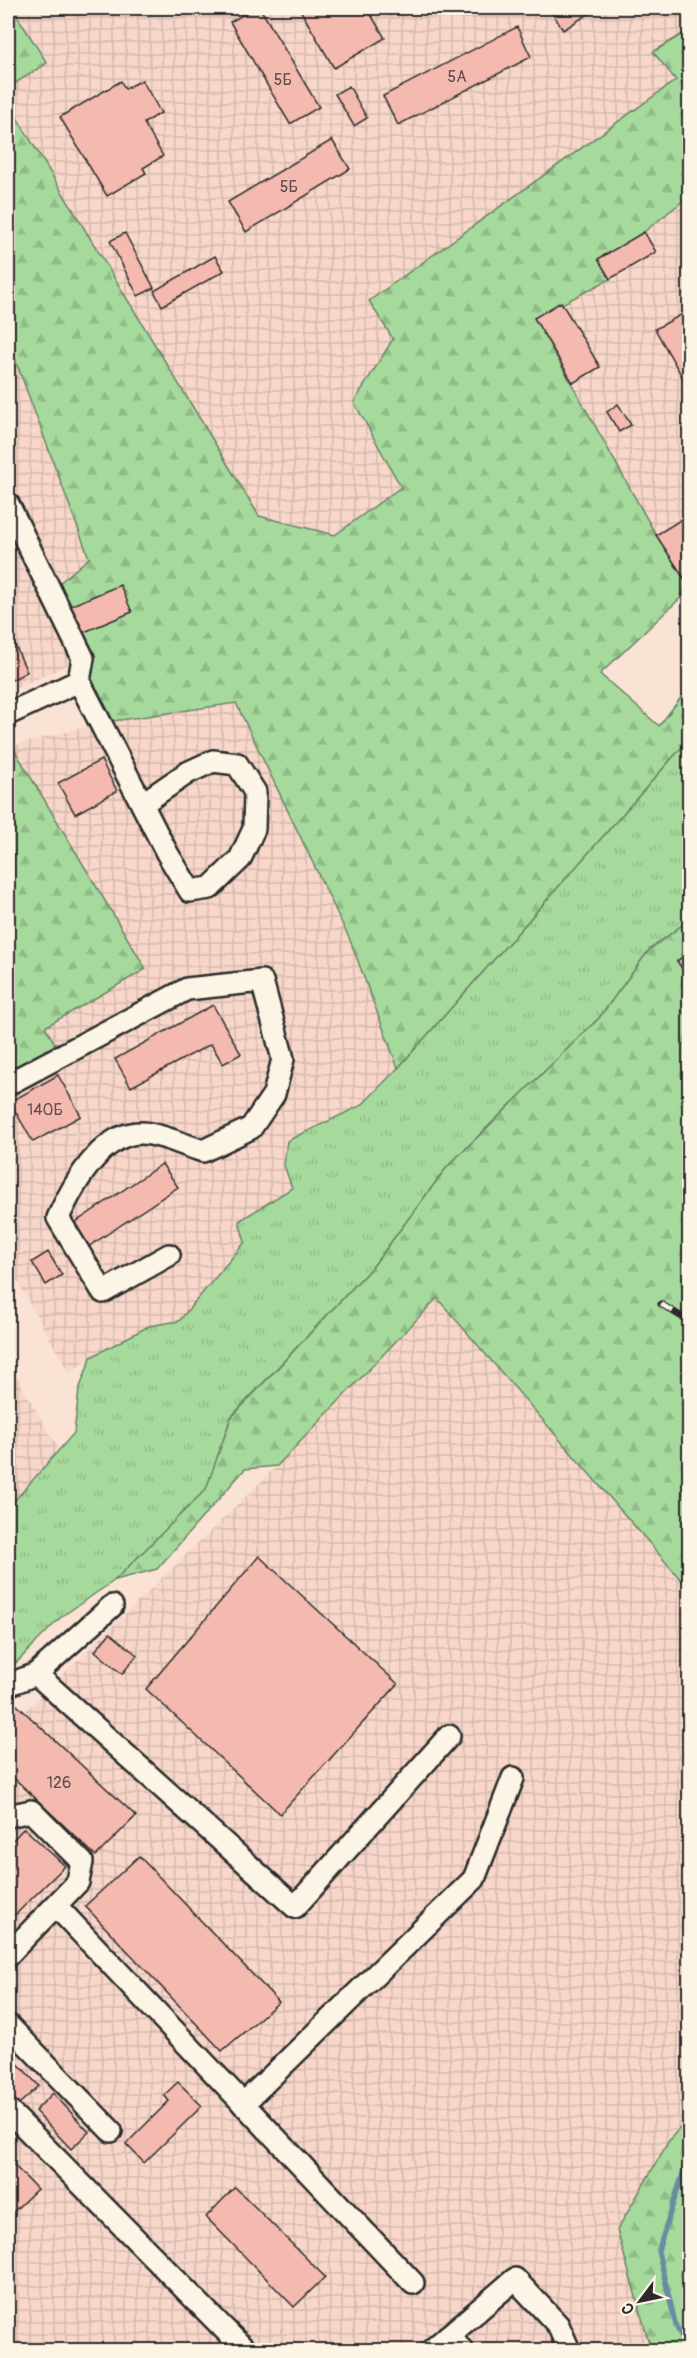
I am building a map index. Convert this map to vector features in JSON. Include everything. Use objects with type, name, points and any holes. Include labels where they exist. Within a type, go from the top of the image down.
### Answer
[{"type":"street","points":[[8,504],[84,658],[79,681],[142,804],[190,891],[210,888],[240,860],[254,829],[255,792],[237,764],[213,761],[187,773],[142,804]]},
{"type":"street","points":[[8,714],[79,681]]},
{"type":"street","points":[[8,1084],[188,988],[262,981],[283,1059],[274,1094],[251,1128],[203,1151],[149,1133],[121,1136],[93,1160],[72,1187],[58,1218],[103,1292],[169,1255]]},
{"type":"street","points":[[8,1685],[36,1674],[112,1606]]},
{"type":"street","points":[[36,1674],[295,1907],[449,1736]]},
{"type":"street","points":[[243,2104],[474,1879],[513,1778]]},
{"type":"street","points":[[8,1816],[31,1811],[82,1862],[78,1882],[8,1955]]},
{"type":"street","points":[[56,1906],[413,2283]]},
{"type":"street","points":[[8,2025],[111,2130]]},
{"type":"street","points":[[8,2110],[244,2350]]},
{"type":"street","points":[[432,2350],[455,2343],[515,2279],[558,2325],[569,2350]]},
{"type":"shaded area","points":[[12,8],[689,8],[689,30],[654,52],[676,80],[369,301],[393,339],[354,402],[401,488],[335,536],[259,516],[8,103],[8,88],[47,63]]},
{"type":"shaded area","points":[[689,196],[689,587],[656,535],[534,318],[610,279],[598,259],[644,232]]},
{"type":"shaded area","points":[[8,340],[89,559],[83,658],[8,692]]},
{"type":"shaded area","points":[[236,702],[352,946],[398,1068],[362,1105],[287,1141],[284,1165],[292,1188],[239,1221],[245,1242],[179,1321],[149,1326],[91,1357],[69,1373],[13,1274],[8,1277],[8,1095],[66,1064],[45,1027],[146,969],[12,746],[100,723]]},
{"type":"shaded area","points":[[438,1297],[689,1589],[689,2118],[670,2139],[617,2230],[651,2350],[8,2350],[8,1728],[277,1466]]},
{"type":"shaded area","points":[[8,1362],[59,1449],[8,1508]]},
{"type":"green space","points":[[8,8],[12,8],[47,63],[8,88]]},
{"type":"green space","points":[[689,30],[689,196],[644,232],[599,259],[610,279],[535,318],[656,535],[689,587],[689,590],[600,674],[659,726],[689,687],[689,739],[398,1068],[350,940],[236,703],[100,723],[83,658],[50,591],[89,558],[8,340],[8,103],[259,516],[335,535],[401,487],[354,402],[393,339],[369,301],[676,80],[653,52]]},
{"type":"green space","points":[[689,739],[689,920],[649,950],[599,1018],[447,1167],[374,1265],[231,1417],[207,1489],[115,1580],[61,1617],[17,1662],[8,1665],[8,1508],[74,1433],[79,1390],[91,1357],[149,1326],[179,1321],[245,1242],[239,1221],[292,1188],[284,1165],[287,1141],[362,1105],[398,1068]]},
{"type":"green space","points":[[12,746],[146,969],[45,1027],[57,1047],[8,1073],[8,748]]},
{"type":"green space","points":[[689,920],[689,952],[677,961],[690,980],[689,1589],[437,1298],[277,1466],[245,1469],[157,1569],[115,1580],[206,1489],[231,1418],[374,1265],[447,1167],[599,1018],[649,950]]},
{"type":"green space","points":[[689,2118],[689,2350],[651,2350],[617,2230],[670,2139]]},
{"type":"building","points":[[255,8],[260,8],[319,107],[290,124],[230,22]]},
{"type":"building","points":[[299,8],[367,8],[385,38],[334,68]]},
{"type":"building","points":[[549,8],[587,8],[590,13],[563,30]]},
{"type":"building","points":[[517,27],[531,57],[398,125],[383,96]]},
{"type":"building","points":[[142,80],[161,113],[144,123],[163,156],[143,168],[146,173],[107,196],[60,117],[121,81],[125,89]]},
{"type":"building","points":[[349,86],[367,118],[354,126],[335,94]]},
{"type":"building","points":[[332,140],[350,169],[246,232],[228,202]]},
{"type":"building","points":[[644,232],[656,252],[610,279],[598,259]]},
{"type":"building","points":[[125,233],[154,288],[138,296],[110,241]]},
{"type":"building","points":[[215,256],[224,271],[162,306],[154,291]]},
{"type":"building","points":[[561,302],[600,367],[573,383],[534,318]]},
{"type":"building","points":[[690,310],[690,384],[687,385],[655,329]]},
{"type":"building","points":[[618,404],[631,425],[619,432],[607,412]]},
{"type":"building","points":[[690,514],[690,587],[656,535]]},
{"type":"building","points":[[120,585],[132,612],[82,633],[70,606]]},
{"type":"building","points":[[10,634],[27,672],[8,682],[8,635]]},
{"type":"building","points":[[101,760],[117,791],[75,814],[58,783]]},
{"type":"building","points":[[690,952],[690,980],[677,961]]},
{"type":"building","points":[[213,1005],[241,1054],[223,1064],[211,1044],[131,1087],[115,1059]]},
{"type":"building","points":[[58,1075],[81,1116],[33,1142],[10,1102]]},
{"type":"building","points":[[162,1164],[178,1187],[85,1249],[70,1226]]},
{"type":"building","points":[[48,1252],[62,1275],[46,1285],[32,1262]]},
{"type":"building","points":[[259,1556],[398,1684],[280,1814],[146,1689]]},
{"type":"building","points":[[110,1633],[137,1655],[122,1674],[95,1651]]},
{"type":"building","points":[[17,1705],[136,1816],[96,1856],[14,1778],[8,1785],[8,1715]]},
{"type":"building","points":[[24,1828],[65,1866],[8,1922],[8,1845]]},
{"type":"building","points":[[139,1856],[279,2002],[222,2051],[85,1906]]},
{"type":"building","points":[[8,2053],[39,2086],[19,2104],[8,2092]]},
{"type":"building","points":[[178,2082],[202,2106],[144,2163],[126,2144],[169,2101],[164,2095]]},
{"type":"building","points":[[53,2093],[89,2132],[71,2149],[35,2111]]},
{"type":"building","points":[[8,2159],[37,2189],[8,2217]]},
{"type":"building","points":[[235,2187],[325,2277],[294,2307],[206,2217]]},
{"type":"waterway","points":[[688,2350],[676,2326],[658,2251],[690,2151]]},
{"type":"railway","points":[[661,1304],[690,1322]]}]
